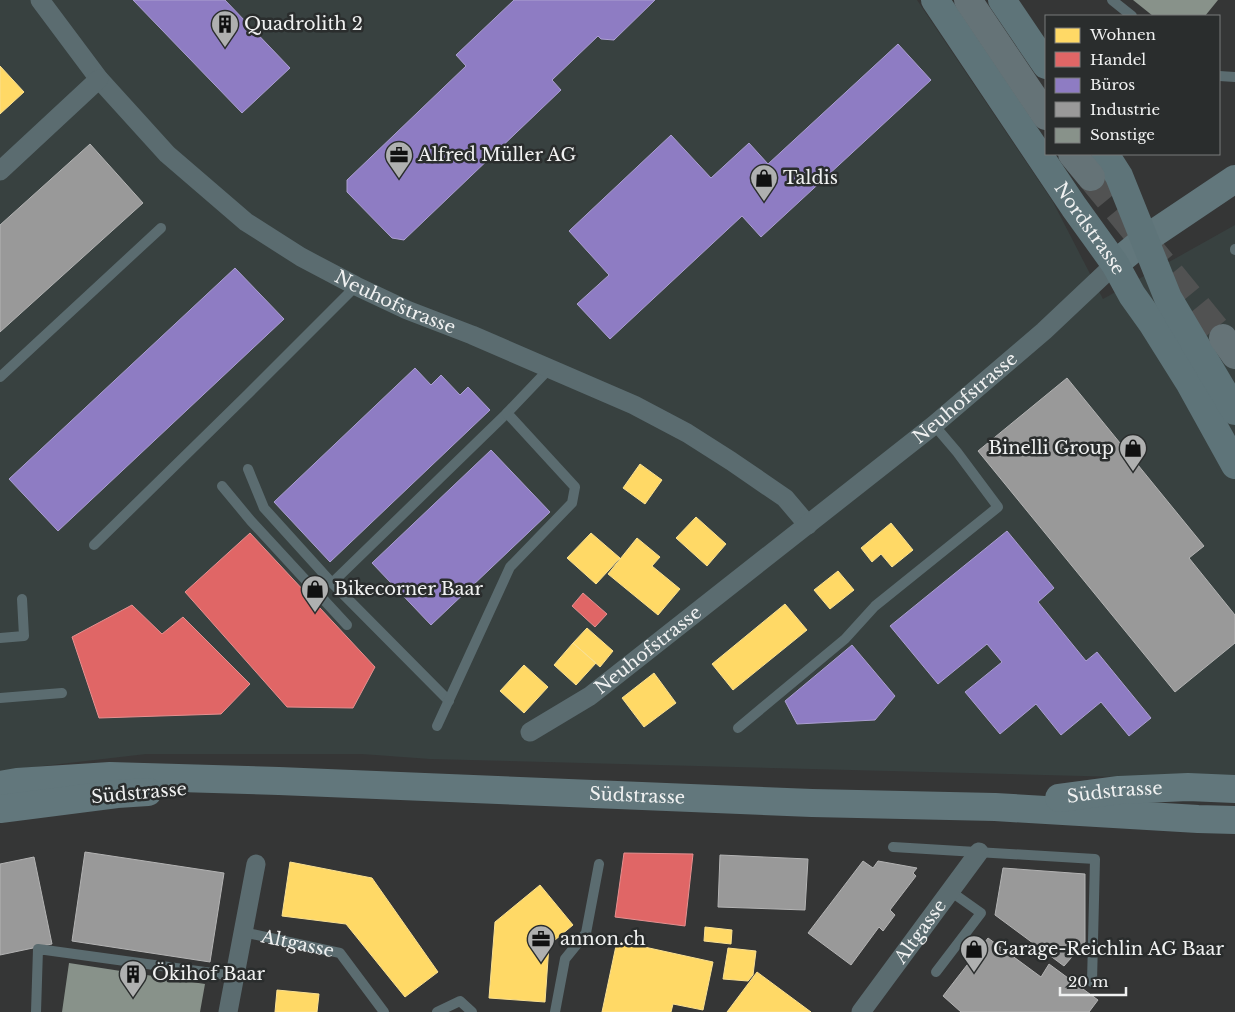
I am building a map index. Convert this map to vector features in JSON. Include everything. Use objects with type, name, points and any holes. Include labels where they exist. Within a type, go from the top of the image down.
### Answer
[{"type":"highway","points":[[968,0],[1045,115]]},
{"type":"highway","points":[[1073,155],[1090,177]]},
{"type":"main road","name":"Nordstrasse","points":[[935,0],[1074,207],[1115,264],[1132,295],[1189,382],[1235,465]]},
{"type":"main road","points":[[1002,0],[1045,64]]},
{"type":"main road","name":"Nordstrasse","points":[[1107,155],[1120,176],[1168,298],[1235,411]]},
{"type":"main road","points":[[1115,264],[1144,240],[1235,179]]},
{"type":"main road","name":"Südstrasse","points":[[0,785],[17,782],[110,776],[812,803],[995,807],[1235,820]]},
{"type":"main road","name":"Südstrasse","points":[[0,809],[117,794],[279,781]]},
{"type":"main road","name":"Südstrasse","points":[[995,807],[1119,790],[1188,787],[1235,789]]},
{"type":"street","name":"Neuhofstrasse","points":[[40,0],[99,79],[167,154],[246,222],[301,257],[356,286],[407,310],[472,335],[634,405],[687,433],[785,498],[808,525]]},
{"type":"street","points":[[0,171],[99,79]]},
{"type":"street","name":"Neuhofstrasse","points":[[530,732],[590,696],[934,425],[1044,331],[1115,264]]},
{"type":"street","name":"Altgasse","points":[[861,1012],[979,852]]},
{"type":"street","name":"Altgasse","points":[[228,1012],[256,864]]},
{"type":"lane","points":[[1112,0],[1131,15]]},
{"type":"lane","points":[[1220,76],[1235,77]]},
{"type":"lane","points":[[0,377],[160,228]]},
{"type":"lane","points":[[94,545],[356,286]]},
{"type":"lane","points":[[332,583],[507,413],[549,369]]},
{"type":"lane","points":[[437,726],[510,567],[572,504],[575,487],[507,413]]},
{"type":"lane","points":[[738,728],[845,639],[875,606],[998,507],[934,425]]},
{"type":"lane","points":[[248,469],[264,508],[332,583],[449,700]]},
{"type":"lane","points":[[222,486],[251,521],[347,625]]},
{"type":"lane","points":[[0,638],[24,636],[22,599]]},
{"type":"lane","points":[[0,698],[62,693]]},
{"type":"lane","points":[[893,847],[1095,859],[1092,982]]},
{"type":"lane","points":[[555,1012],[565,959],[586,933],[599,864]]},
{"type":"lane","points":[[936,972],[981,913],[950,891]]},
{"type":"lane","name":"Altgasse","points":[[243,932],[340,952],[384,1012]]},
{"type":"lane","points":[[36,1012],[38,949],[234,976]]},
{"type":"lane","points":[[437,1012],[460,1001],[472,1012]]},
{"type":"shaded area","points":[[0,0],[917,0],[1053,202],[1103,299],[1235,225],[1235,780],[430,759],[362,754],[146,754],[0,771]]},
{"type":"building: Wohnen","points":[[0,66],[24,92],[0,114]]},
{"type":"building: Wohnen","points":[[640,464],[662,480],[645,504],[623,488]]},
{"type":"building: Wohnen","points":[[696,517],[726,544],[707,566],[676,538]]},
{"type":"building: Wohnen","points":[[891,523],[913,550],[892,567],[881,554],[872,562],[861,548]]},
{"type":"building: Wohnen","points":[[591,533],[620,558],[596,584],[567,558]]},
{"type":"building: Wohnen","points":[[637,538],[660,557],[652,566],[680,589],[658,615],[608,574]]},
{"type":"building: Wohnen","points":[[838,571],[854,590],[830,609],[814,590]]},
{"type":"building: Wohnen","points":[[785,604],[807,630],[733,690],[712,664]]},
{"type":"building: Wohnen","points":[[587,628],[613,651],[600,667],[573,643]]},
{"type":"building: Wohnen","points":[[573,643],[596,663],[576,685],[554,665]]},
{"type":"building: Wohnen","points":[[524,665],[548,687],[524,713],[500,691]]},
{"type":"building: Wohnen","points":[[654,673],[676,703],[644,727],[622,698]]},
{"type":"building: Wohnen","points":[[290,862],[372,878],[438,972],[405,997],[346,924],[282,916]]},
{"type":"building: Wohnen","points":[[540,885],[573,925],[549,945],[545,1002],[489,998],[495,922]]},
{"type":"building: Wohnen","points":[[705,927],[732,930],[731,944],[704,941]]},
{"type":"building: Wohnen","points":[[617,941],[713,962],[703,1010],[673,1004],[671,1012],[602,1012]]},
{"type":"building: Wohnen","points":[[728,948],[756,951],[753,975],[748,981],[723,979]]},
{"type":"building: Wohnen","points":[[757,972],[811,1012],[727,1012]]},
{"type":"building: Wohnen","points":[[277,990],[319,994],[317,1012],[275,1012]]},
{"type":"building: Handel","points":[[250,533],[375,667],[353,708],[287,707],[185,592]]},
{"type":"building: Handel","points":[[583,593],[607,614],[595,627],[572,606]]},
{"type":"building: Handel","points":[[132,605],[162,634],[183,617],[250,684],[221,714],[99,718],[72,637]]},
{"type":"building: Handel","points":[[624,853],[693,854],[685,926],[615,917]]},
{"type":"building: Büros","name":"Quadrolith 2","points":[[133,0],[225,0],[290,68],[242,113]]},
{"type":"building: Büros","points":[[514,0],[655,0],[614,40],[601,39],[598,36],[552,80],[561,90],[404,240],[392,238],[347,192],[347,180],[466,66],[456,55]]},
{"type":"building: Büros","points":[[898,44],[931,80],[761,237],[742,216],[610,339],[577,304],[609,275],[569,231],[671,135],[711,178],[749,143],[768,164]]},
{"type":"building: Büros","points":[[235,268],[284,319],[58,531],[9,479]]},
{"type":"building: Büros","points":[[415,368],[431,385],[441,375],[460,395],[468,387],[490,410],[330,562],[274,502]]},
{"type":"building: Büros","points":[[491,450],[550,512],[431,625],[372,563]]},
{"type":"building: Büros","points":[[1007,531],[1054,588],[1038,602],[1086,661],[1097,652],[1151,718],[1129,736],[1101,702],[1061,735],[1036,704],[1000,734],[965,692],[1002,662],[987,644],[938,684],[890,626]]},
{"type":"building: Büros","points":[[852,645],[895,696],[875,720],[797,724],[785,701]]},
{"type":"building: Industrie","points":[[90,144],[143,203],[0,332],[0,225]]},
{"type":"building: Industrie","points":[[1067,378],[1204,546],[1189,558],[1235,615],[1235,643],[1175,692],[978,451]]},
{"type":"building: Industrie","points":[[85,852],[224,873],[210,962],[72,941]]},
{"type":"building: Industrie","points":[[720,855],[808,859],[805,910],[718,907]]},
{"type":"building: Industrie","points":[[34,857],[52,944],[0,955],[0,864]]},
{"type":"building: Industrie","points":[[863,861],[873,868],[878,861],[917,868],[913,873],[916,876],[890,910],[895,915],[883,931],[879,927],[851,965],[808,933]]},
{"type":"building: Industrie","points":[[1003,868],[1085,874],[1085,942],[1064,966],[995,915]]},
{"type":"building: Industrie","points":[[988,938],[1041,977],[1049,964],[1098,1000],[1089,1012],[961,1012],[943,996]]},
{"type":"building: Sonstige","points":[[1133,0],[1218,0],[1206,15],[1152,15]]},
{"type":"building: Sonstige","name":"Ökihof Baar","points":[[69,963],[205,984],[200,1012],[62,1012]]},
{"type":"tunnel","points":[[1091,177],[1223,338]]},
{"type":"place","name":"Quadrolith 2","points":[[225,48]]},
{"type":"place","name":"Alfred Müller AG","points":[[399,179]]},
{"type":"place","name":"Taldis","points":[[764,202]]},
{"type":"place","name":"Binelli Group","points":[[1133,472]]},
{"type":"place","name":"Bikecorner Baar","points":[[315,613]]},
{"type":"place","name":"annon.ch","points":[[541,963]]},
{"type":"place","name":"Garage-Reichlin AG Baar","points":[[974,973]]},
{"type":"place","name":"Ökihof Baar","points":[[133,998]]}]
